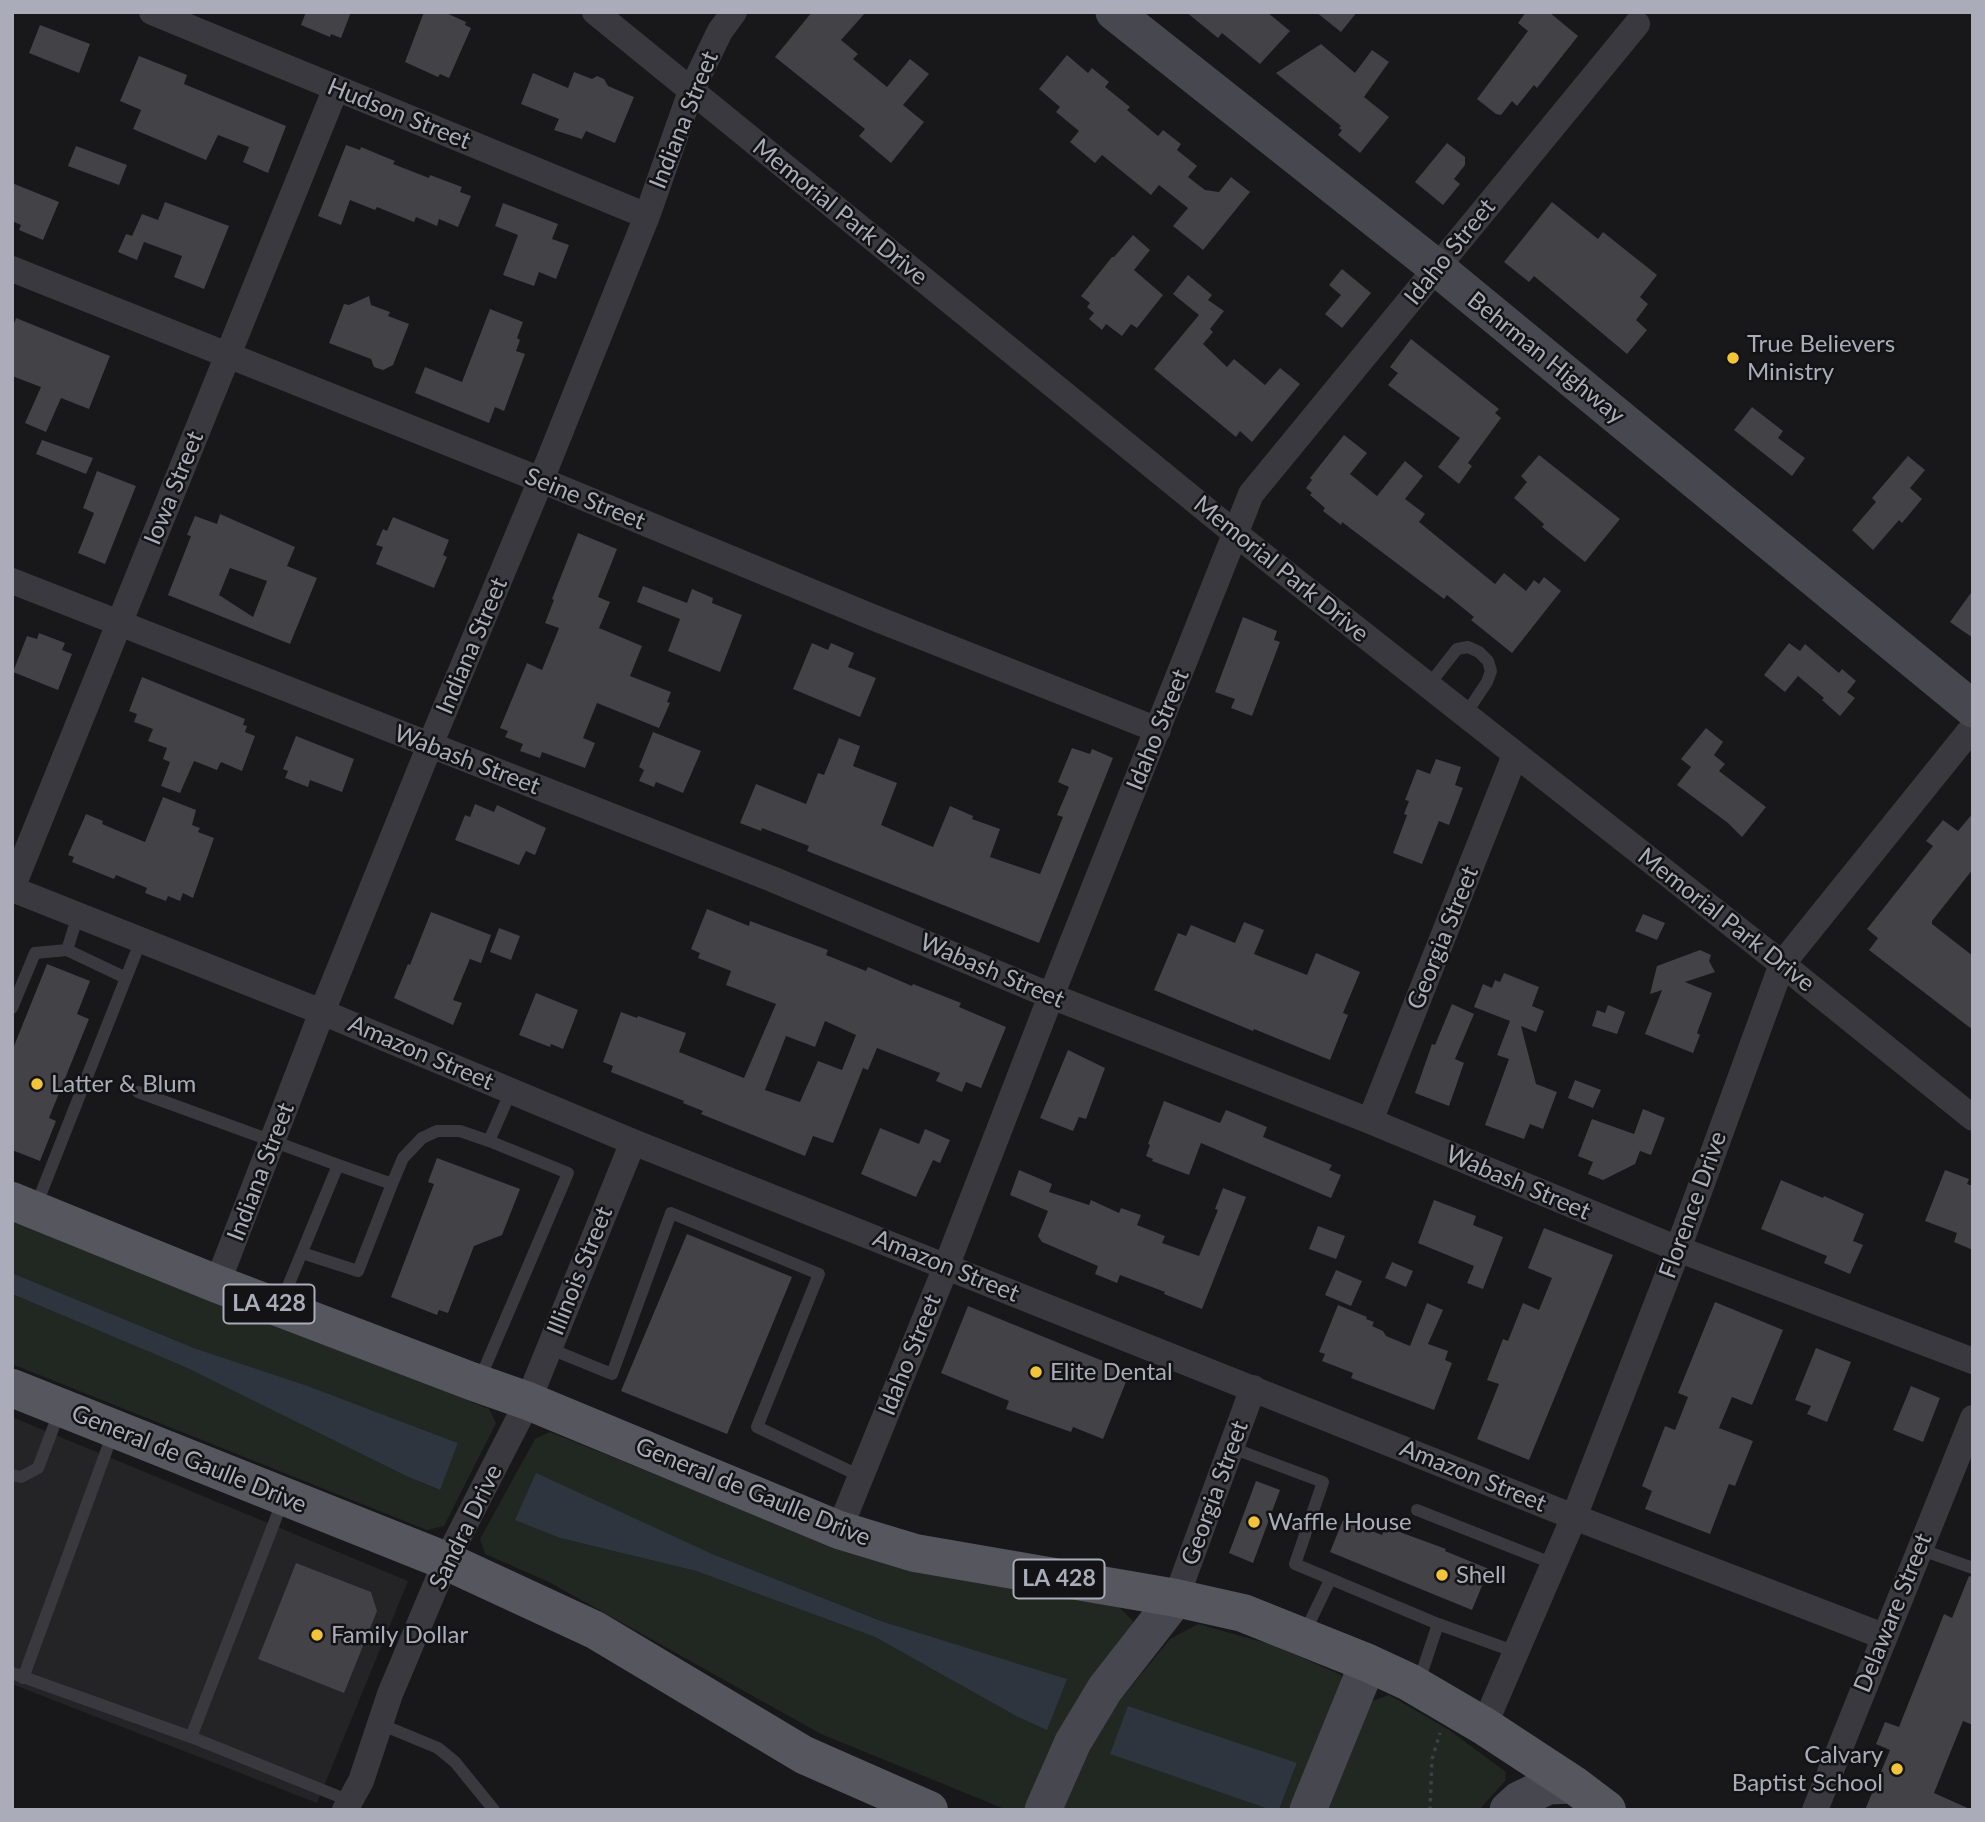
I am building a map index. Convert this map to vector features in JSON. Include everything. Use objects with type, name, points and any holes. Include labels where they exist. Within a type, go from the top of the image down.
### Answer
[{"type":"main road","name":"General de Gaulle Drive","points":[[23,1205],[217,1284],[528,1401],[839,1530],[915,1553],[1176,1598],[1243,1613],[1368,1663],[1417,1687],[1484,1726],[1574,1785],[1606,1810]]},
{"type":"main road","name":"General de Gaulle Drive","points":[[12,1388],[446,1561],[596,1630],[804,1755],[872,1792],[929,1810]]},
{"type":"street","name":"Hudson Street","points":[[152,12],[646,216]]},
{"type":"street","name":"Memorial Park Drive","points":[[595,12],[1236,534],[1973,1118]]},
{"type":"street","name":"Indiana Street","points":[[217,1284],[322,1012],[541,481],[646,216],[691,91],[720,31],[734,12]]},
{"type":"street","name":"Behrman Highway","points":[[1114,12],[1437,268],[1973,709]]},
{"type":"street","name":"Idaho Street","points":[[839,1530],[1251,494],[1637,24]]},
{"type":"street","name":"Iowa Street","points":[[12,888],[336,88]]},
{"type":"street","name":"Seine Street","points":[[12,270],[1158,730]]},
{"type":"street","name":"Wabash Street","points":[[12,581],[772,879],[1051,996],[1370,1121],[1678,1249],[1973,1361]]},
{"type":"street","name":"Florence Drive","points":[[1484,1726],[1574,1517],[1678,1249],[1782,964],[1973,727]]},
{"type":"street","name":"Georgia Street","points":[[1370,1121],[1515,755]]},
{"type":"street","name":"Amazon Street","points":[[12,888],[322,1012],[633,1142],[1574,1517],[1883,1636]]},
{"type":"street","name":"Illinois Street","points":[[528,1401],[633,1142]]},
{"type":"street","name":"Georgia Street","points":[[1176,1598],[1253,1388]]},
{"type":"street","name":"Sandra Drive","points":[[348,1805],[361,1781],[390,1694],[446,1561],[528,1401]]},
{"type":"street","name":"Delaware Street","points":[[1815,1810],[1973,1418]]},
{"type":"street","points":[[1043,1810],[1073,1742],[1105,1689],[1176,1598]]},
{"type":"street","points":[[1308,1810],[1368,1663]]},
{"type":"street","points":[[1508,1810],[1519,1800],[1548,1786],[1574,1785]]},
{"type":"lane","points":[[1428,686],[1457,649],[1468,647],[1479,652],[1488,661],[1490,671],[1487,681],[1465,716]]},
{"type":"lane","points":[[67,950],[78,915]]},
{"type":"lane","points":[[23,1205],[141,940]]},
{"type":"lane","points":[[12,1008],[36,953],[67,950],[126,978]]},
{"type":"lane","points":[[138,1091],[392,1184]]},
{"type":"lane","points":[[489,1141],[511,1091]]},
{"type":"lane","points":[[302,1253],[358,1271],[403,1158],[422,1138],[437,1131],[460,1131],[568,1173],[478,1384]]},
{"type":"lane","points":[[279,1307],[338,1165]]},
{"type":"lane","points":[[548,1348],[612,1374],[671,1213],[819,1274],[757,1427],[860,1476]]},
{"type":"lane","points":[[12,1475],[21,1477],[38,1468],[61,1408]]},
{"type":"lane","points":[[114,1429],[18,1676],[191,1737],[348,1805]]},
{"type":"lane","points":[[1232,1448],[1323,1482],[1295,1564],[1438,1624],[1516,1652]]},
{"type":"lane","points":[[191,1737],[284,1496]]},
{"type":"lane","points":[[1417,1510],[1554,1564]]},
{"type":"lane","points":[[1919,1549],[1973,1568]]},
{"type":"lane","points":[[1302,1637],[1330,1580]]},
{"type":"lane","points":[[1417,1687],[1438,1624]]},
{"type":"lane","points":[[380,1724],[438,1748],[456,1762],[494,1810]]},
{"type":"path","points":[[1430,1810],[1432,1759],[1441,1728]]},
{"type":"shaded area","points":[[12,1217],[489,1409],[496,1423],[444,1526],[427,1530],[12,1364],[12,1294],[185,1367],[439,1490],[458,1443],[308,1386],[194,1348],[12,1273]]},
{"type":"shaded area","points":[[12,1273],[194,1348],[308,1386],[458,1443],[440,1490],[406,1476],[185,1367],[12,1294]]},
{"type":"shaded area","points":[[12,1417],[408,1581],[317,1803],[12,1684]]},
{"type":"shaded area","points":[[550,1432],[815,1539],[1118,1606],[1133,1621],[1132,1636],[1032,1810],[1007,1810],[821,1734],[549,1582],[485,1554],[480,1539],[535,1439]],"holes":[[[515,1519],[710,1553],[881,1621],[1066,1679],[1016,1716],[875,1637],[696,1571],[560,1538]]]},
{"type":"shaded area","points":[[536,1473],[710,1553],[881,1621],[1067,1679],[1047,1730],[1016,1716],[875,1637],[696,1571],[560,1538],[515,1520]]},
{"type":"shaded area","points":[[1198,1624],[1273,1645],[1341,1675],[1347,1698],[1301,1810],[1279,1810],[1297,1764],[1128,1707],[1111,1754],[1271,1810],[1063,1810],[1099,1726],[1170,1639]]},
{"type":"shaded area","points":[[1389,1695],[1449,1730],[1506,1772],[1505,1781],[1479,1810],[1325,1810],[1367,1703]]},
{"type":"shaded area","points":[[1128,1706],[1297,1763],[1279,1810],[1271,1810],[1110,1754]]},
{"type":"building","points":[[306,12],[351,12],[341,38],[331,34],[330,37],[301,25]]},
{"type":"building","points":[[424,12],[444,12],[466,22],[465,25],[471,28],[449,78],[440,74],[438,77],[405,62]]},
{"type":"building","points":[[812,12],[866,12],[841,40],[858,54],[853,59],[887,87],[910,59],[929,74],[903,105],[924,122],[891,163],[859,136],[865,129],[775,57]]},
{"type":"building","points":[[1186,12],[1267,12],[1290,31],[1260,64],[1222,33],[1218,38]]},
{"type":"building","points":[[1316,12],[1357,12],[1341,32]]},
{"type":"building","points":[[1526,12],[1549,12],[1578,36],[1537,88],[1534,85],[1517,106],[1512,101],[1501,115],[1496,114],[1477,99],[1528,31],[1518,23]]},
{"type":"building","points":[[40,25],[90,44],[79,73],[29,53]]},
{"type":"building","points":[[1321,44],[1355,73],[1372,50],[1389,62],[1364,97],[1389,117],[1360,153],[1338,135],[1342,130],[1339,128],[1341,126],[1276,73]]},
{"type":"building","points":[[1067,55],[1088,73],[1092,68],[1109,82],[1105,87],[1130,107],[1127,110],[1158,136],[1163,130],[1181,144],[1177,150],[1197,166],[1188,177],[1205,190],[1219,192],[1231,177],[1250,192],[1203,250],[1173,226],[1188,208],[1159,185],[1151,195],[1102,155],[1095,163],[1070,142],[1079,131],[1056,112],[1060,107],[1039,89]]},
{"type":"building","points":[[139,56],[187,75],[184,84],[286,126],[268,173],[243,162],[249,147],[218,135],[206,160],[133,129],[141,110],[120,101]]},
{"type":"building","points":[[574,72],[592,79],[597,76],[604,79],[608,86],[634,97],[615,143],[586,131],[582,139],[554,130],[559,119],[521,104],[533,73],[568,88]]},
{"type":"building","points":[[1447,143],[1465,157],[1465,165],[1454,179],[1460,184],[1443,205],[1415,182]]},
{"type":"building","points":[[346,145],[360,150],[361,147],[395,161],[393,164],[462,187],[460,192],[471,196],[458,227],[439,219],[437,226],[416,217],[414,222],[377,207],[375,210],[350,200],[341,225],[318,216]]},
{"type":"building","points":[[76,146],[127,165],[119,185],[68,166]]},
{"type":"building","points":[[12,183],[59,202],[43,240],[19,230],[21,225],[12,221]]},
{"type":"building","points":[[165,202],[229,226],[204,289],[174,277],[182,256],[144,242],[137,260],[118,252],[126,234],[132,236],[142,214],[158,220]]},
{"type":"building","points":[[1552,202],[1598,239],[1603,232],[1657,275],[1640,297],[1648,304],[1636,320],[1647,330],[1627,354],[1534,276],[1529,282],[1504,262]]},
{"type":"building","points":[[503,203],[558,224],[552,239],[569,245],[556,279],[539,272],[534,286],[503,275],[518,235],[495,226]]},
{"type":"building","points":[[1133,235],[1150,250],[1134,270],[1163,295],[1137,328],[1131,324],[1122,336],[1106,324],[1102,330],[1089,319],[1094,313],[1087,307],[1090,303],[1081,296]]},
{"type":"building","points":[[1342,269],[1371,293],[1342,328],[1325,314],[1341,295],[1329,285]]},
{"type":"building","points":[[1188,275],[1212,295],[1208,300],[1224,311],[1210,329],[1213,332],[1203,344],[1227,367],[1234,359],[1265,385],[1280,368],[1300,384],[1252,442],[1240,431],[1236,437],[1154,369],[1199,315],[1173,294]]},
{"type":"building","points":[[369,296],[371,305],[390,312],[388,316],[409,324],[393,365],[383,370],[374,367],[371,359],[329,343],[344,304],[349,305]]},
{"type":"building","points":[[490,309],[523,322],[516,351],[525,354],[504,411],[495,407],[489,423],[415,393],[425,367],[462,382]]},
{"type":"building","points":[[16,318],[110,356],[89,409],[61,398],[46,432],[25,423],[41,387],[12,376],[12,329]]},
{"type":"building","points":[[1411,339],[1499,409],[1495,413],[1501,418],[1468,463],[1472,466],[1459,484],[1438,467],[1460,438],[1388,385],[1398,373],[1390,367]]},
{"type":"building","points":[[1752,407],[1783,431],[1778,438],[1805,458],[1792,476],[1734,430]]},
{"type":"building","points":[[1344,435],[1367,453],[1350,474],[1377,496],[1405,461],[1423,476],[1405,499],[1425,514],[1419,522],[1495,584],[1504,573],[1526,591],[1534,580],[1539,584],[1544,577],[1561,591],[1512,653],[1471,620],[1474,617],[1447,595],[1444,599],[1342,522],[1341,525],[1323,511],[1325,508],[1310,495],[1312,493],[1306,488],[1312,480],[1310,478]]},
{"type":"building","points":[[42,440],[93,458],[86,474],[36,454]]},
{"type":"building","points":[[1539,455],[1620,519],[1585,562],[1542,527],[1544,524],[1514,498],[1527,482],[1521,476]]},
{"type":"building","points":[[1908,456],[1925,470],[1910,488],[1922,499],[1902,523],[1899,520],[1873,550],[1852,530],[1876,502],[1872,498]]},
{"type":"building","points":[[97,471],[136,486],[105,564],[78,553],[94,513],[83,508]]},
{"type":"building","points":[[220,514],[295,547],[287,566],[317,578],[290,644],[168,595],[191,536],[187,535],[195,516],[217,524]],"holes":[[[230,568],[267,581],[253,617],[219,595]]]},
{"type":"building","points":[[393,517],[449,540],[443,555],[447,557],[434,588],[376,564],[383,547],[376,545],[383,529],[387,531]]},
{"type":"building","points":[[578,533],[617,549],[598,597],[610,602],[599,628],[642,646],[630,676],[671,692],[667,702],[670,703],[659,728],[597,703],[583,738],[595,743],[585,768],[542,752],[540,758],[520,751],[523,744],[505,737],[508,731],[500,728],[527,663],[542,670],[559,628],[545,623]]},
{"type":"building","points":[[643,586],[687,603],[692,589],[713,598],[712,603],[742,615],[720,672],[668,651],[680,619],[637,602]]},
{"type":"building","points":[[1973,590],[1973,638],[1950,622]]},
{"type":"building","points":[[1243,617],[1277,631],[1274,640],[1280,642],[1252,716],[1231,708],[1235,699],[1215,692]]},
{"type":"building","points":[[39,633],[65,643],[62,650],[72,654],[58,690],[13,672],[27,636],[37,639]]},
{"type":"building","points":[[812,643],[828,650],[831,643],[854,653],[848,667],[876,678],[860,717],[793,689]]},
{"type":"building","points":[[1789,643],[1800,651],[1805,644],[1839,673],[1842,669],[1856,681],[1847,692],[1855,698],[1840,716],[1798,676],[1785,692],[1764,675]]},
{"type":"building","points":[[142,677],[245,719],[245,732],[255,736],[242,771],[221,762],[217,770],[194,761],[180,793],[161,786],[170,762],[163,759],[167,748],[148,741],[153,729],[134,722],[137,714],[129,711]]},
{"type":"building","points":[[1706,728],[1723,742],[1714,755],[1725,764],[1719,771],[1766,807],[1742,837],[1728,823],[1677,785],[1691,767],[1681,759]]},
{"type":"building","points":[[653,732],[701,751],[683,793],[656,782],[654,787],[639,781],[644,770],[639,767]]},
{"type":"building","points":[[296,736],[354,759],[342,792],[310,780],[308,787],[285,778],[288,771],[283,769]]},
{"type":"building","points":[[839,738],[860,746],[853,766],[897,783],[881,825],[933,847],[950,806],[973,816],[972,819],[1000,829],[990,857],[1040,874],[1063,817],[1057,815],[1069,787],[1058,782],[1072,748],[1090,754],[1092,749],[1113,758],[1039,943],[807,851],[809,846],[762,828],[761,831],[740,823],[756,784],[806,804],[818,773],[824,775]]},
{"type":"building","points":[[1436,759],[1461,767],[1455,785],[1463,788],[1449,825],[1439,821],[1422,864],[1393,853],[1407,815],[1404,814],[1409,801],[1405,800],[1417,769],[1430,774]]},
{"type":"building","points":[[163,797],[196,810],[192,825],[200,828],[198,832],[214,838],[193,898],[183,893],[180,901],[168,896],[166,901],[145,893],[147,888],[116,875],[114,879],[72,862],[74,857],[68,855],[86,814],[103,821],[102,824],[145,842]]},
{"type":"building","points":[[475,804],[494,812],[497,805],[546,828],[535,855],[526,851],[519,865],[455,840],[465,815],[470,817]]},
{"type":"building","points":[[1973,813],[1973,869],[1932,924],[1973,956],[1973,1030],[1869,950],[1878,938],[1867,929],[1933,846],[1926,841],[1943,820],[1958,831]]},
{"type":"building","points":[[707,909],[749,926],[750,921],[828,950],[826,955],[866,971],[868,967],[961,1003],[959,1007],[1006,1027],[981,1088],[966,1082],[962,1092],[936,1081],[940,1073],[877,1048],[868,1070],[863,1068],[833,1143],[813,1136],[805,1156],[701,1114],[703,1111],[683,1103],[684,1101],[611,1072],[613,1066],[603,1062],[621,1012],[686,1033],[679,1052],[744,1078],[776,1004],[726,985],[731,971],[698,958],[700,953],[691,949]],"holes":[[[825,1021],[856,1035],[842,1070],[818,1061],[800,1102],[765,1090],[786,1036],[815,1047]]]},
{"type":"building","points":[[431,912],[491,935],[481,963],[470,959],[453,1000],[462,1003],[453,1025],[394,998]]},
{"type":"building","points":[[1643,914],[1665,923],[1657,940],[1635,931]]},
{"type":"building","points":[[1244,922],[1264,930],[1254,954],[1307,975],[1316,953],[1360,972],[1343,1013],[1348,1015],[1330,1060],[1154,990],[1178,933],[1186,936],[1191,925],[1235,943]]},
{"type":"building","points":[[499,928],[520,936],[511,960],[490,952]]},
{"type":"building","points":[[1700,950],[1711,955],[1709,961],[1715,972],[1685,982],[1712,993],[1697,1033],[1700,1035],[1693,1053],[1645,1034],[1662,990],[1650,994],[1657,966]]},
{"type":"building","name":"Latter & Blum","points":[[47,964],[90,981],[77,1014],[89,1019],[49,1118],[56,1121],[40,1161],[12,1150],[12,1051]]},
{"type":"building","points":[[1504,973],[1539,987],[1532,1006],[1544,1011],[1536,1032],[1521,1026],[1536,1084],[1557,1092],[1543,1129],[1530,1124],[1524,1139],[1485,1125],[1509,1059],[1497,1055],[1510,1021],[1474,1007],[1483,984],[1492,988],[1495,980],[1500,982]]},
{"type":"building","points":[[536,993],[578,1010],[563,1049],[519,1035]]},
{"type":"building","points":[[1452,1004],[1474,1014],[1455,1059],[1464,1063],[1449,1106],[1415,1093],[1432,1044],[1435,1045]]},
{"type":"building","points":[[1608,1005],[1625,1012],[1617,1034],[1592,1026],[1597,1010],[1605,1013]]},
{"type":"building","points":[[1068,1050],[1105,1068],[1086,1119],[1079,1117],[1073,1131],[1040,1118]]},
{"type":"building","points":[[1575,1080],[1601,1090],[1593,1108],[1568,1098]]},
{"type":"building","points":[[1164,1101],[1220,1123],[1226,1110],[1267,1127],[1263,1137],[1332,1165],[1329,1170],[1341,1175],[1331,1198],[1201,1143],[1189,1175],[1152,1161],[1153,1159],[1146,1156],[1150,1145],[1148,1144]]},
{"type":"building","points":[[1643,1109],[1665,1118],[1651,1155],[1640,1151],[1635,1164],[1603,1180],[1588,1174],[1593,1162],[1578,1156],[1592,1119],[1634,1134]]},
{"type":"building","points":[[880,1128],[919,1144],[925,1129],[950,1140],[940,1163],[933,1160],[916,1197],[861,1174]]},
{"type":"building","points":[[437,1158],[520,1189],[502,1235],[474,1246],[448,1313],[439,1310],[437,1315],[391,1297],[434,1184],[428,1182]]},
{"type":"building","points":[[1019,1170],[1052,1184],[1049,1192],[1089,1205],[1091,1200],[1119,1213],[1121,1208],[1141,1215],[1137,1225],[1165,1236],[1162,1243],[1199,1256],[1218,1210],[1215,1209],[1223,1188],[1246,1197],[1202,1309],[1120,1275],[1117,1283],[1095,1274],[1098,1266],[1042,1242],[1038,1236],[1048,1211],[1010,1195]]},
{"type":"building","points":[[1945,1170],[1969,1179],[1967,1184],[1973,1186],[1973,1250],[1954,1242],[1957,1233],[1925,1221]]},
{"type":"building","points":[[1781,1180],[1864,1214],[1853,1241],[1863,1245],[1850,1274],[1824,1263],[1827,1256],[1761,1229]]},
{"type":"building","points":[[1434,1200],[1476,1216],[1473,1225],[1503,1237],[1483,1289],[1467,1283],[1474,1266],[1418,1243]]},
{"type":"building","points":[[1318,1226],[1345,1236],[1336,1259],[1309,1249]]},
{"type":"building","points":[[1544,1228],[1613,1255],[1529,1460],[1477,1439],[1499,1384],[1487,1380],[1503,1339],[1508,1341],[1523,1303],[1539,1310],[1552,1278],[1528,1268]]},
{"type":"building","points":[[687,1234],[792,1277],[727,1434],[621,1391]]},
{"type":"building","points":[[1392,1262],[1413,1271],[1406,1287],[1385,1278]]},
{"type":"building","points":[[1336,1270],[1362,1281],[1351,1306],[1325,1295]]},
{"type":"building","points":[[1715,1302],[1783,1330],[1752,1405],[1732,1397],[1719,1428],[1753,1441],[1735,1486],[1729,1484],[1710,1534],[1645,1509],[1652,1491],[1642,1486],[1665,1426],[1675,1430],[1688,1397],[1678,1393]]},
{"type":"building","points":[[1427,1303],[1443,1310],[1428,1344],[1448,1351],[1445,1360],[1452,1363],[1434,1410],[1351,1378],[1353,1373],[1322,1361],[1325,1354],[1319,1352],[1338,1305],[1367,1317],[1366,1319],[1374,1322],[1372,1326],[1383,1331],[1386,1336],[1410,1346]]},
{"type":"building","name":"Elite Dental","points":[[968,1306],[1130,1372],[1103,1439],[1073,1427],[1071,1432],[1006,1409],[1009,1401],[941,1373]]},
{"type":"building","points":[[1816,1348],[1851,1362],[1827,1422],[1807,1414],[1811,1406],[1795,1400]]},
{"type":"building","points":[[1911,1386],[1940,1398],[1923,1442],[1893,1430]]},
{"type":"building","name":"Waffle House","points":[[1256,1481],[1280,1490],[1253,1563],[1229,1553]]},
{"type":"building","points":[[1343,1520],[1382,1535],[1386,1527],[1446,1549],[1445,1551],[1489,1569],[1472,1610],[1330,1552]]},
{"type":"building","name":"Family Dollar","points":[[296,1563],[371,1592],[377,1611],[344,1693],[258,1659]]},
{"type":"building","points":[[1969,1576],[1973,1577],[1973,1725],[1963,1721],[1934,1793],[1972,1810],[1865,1810],[1890,1750],[1876,1744],[1885,1722],[1899,1727],[1944,1614],[1952,1618]]},
{"type":"place","name":"True Believers Ministry","points":[[1733,358]]},
{"type":"place","name":"Latter & Blum","points":[[37,1084]]},
{"type":"place","name":"Elite Dental","points":[[1036,1372]]},
{"type":"place","name":"Waffle House","points":[[1254,1522]]},
{"type":"place","name":"Shell","points":[[1442,1575]]},
{"type":"place","name":"Family Dollar","points":[[317,1635]]},
{"type":"place","name":"Calvary Baptist School","points":[[1897,1769]]}]
